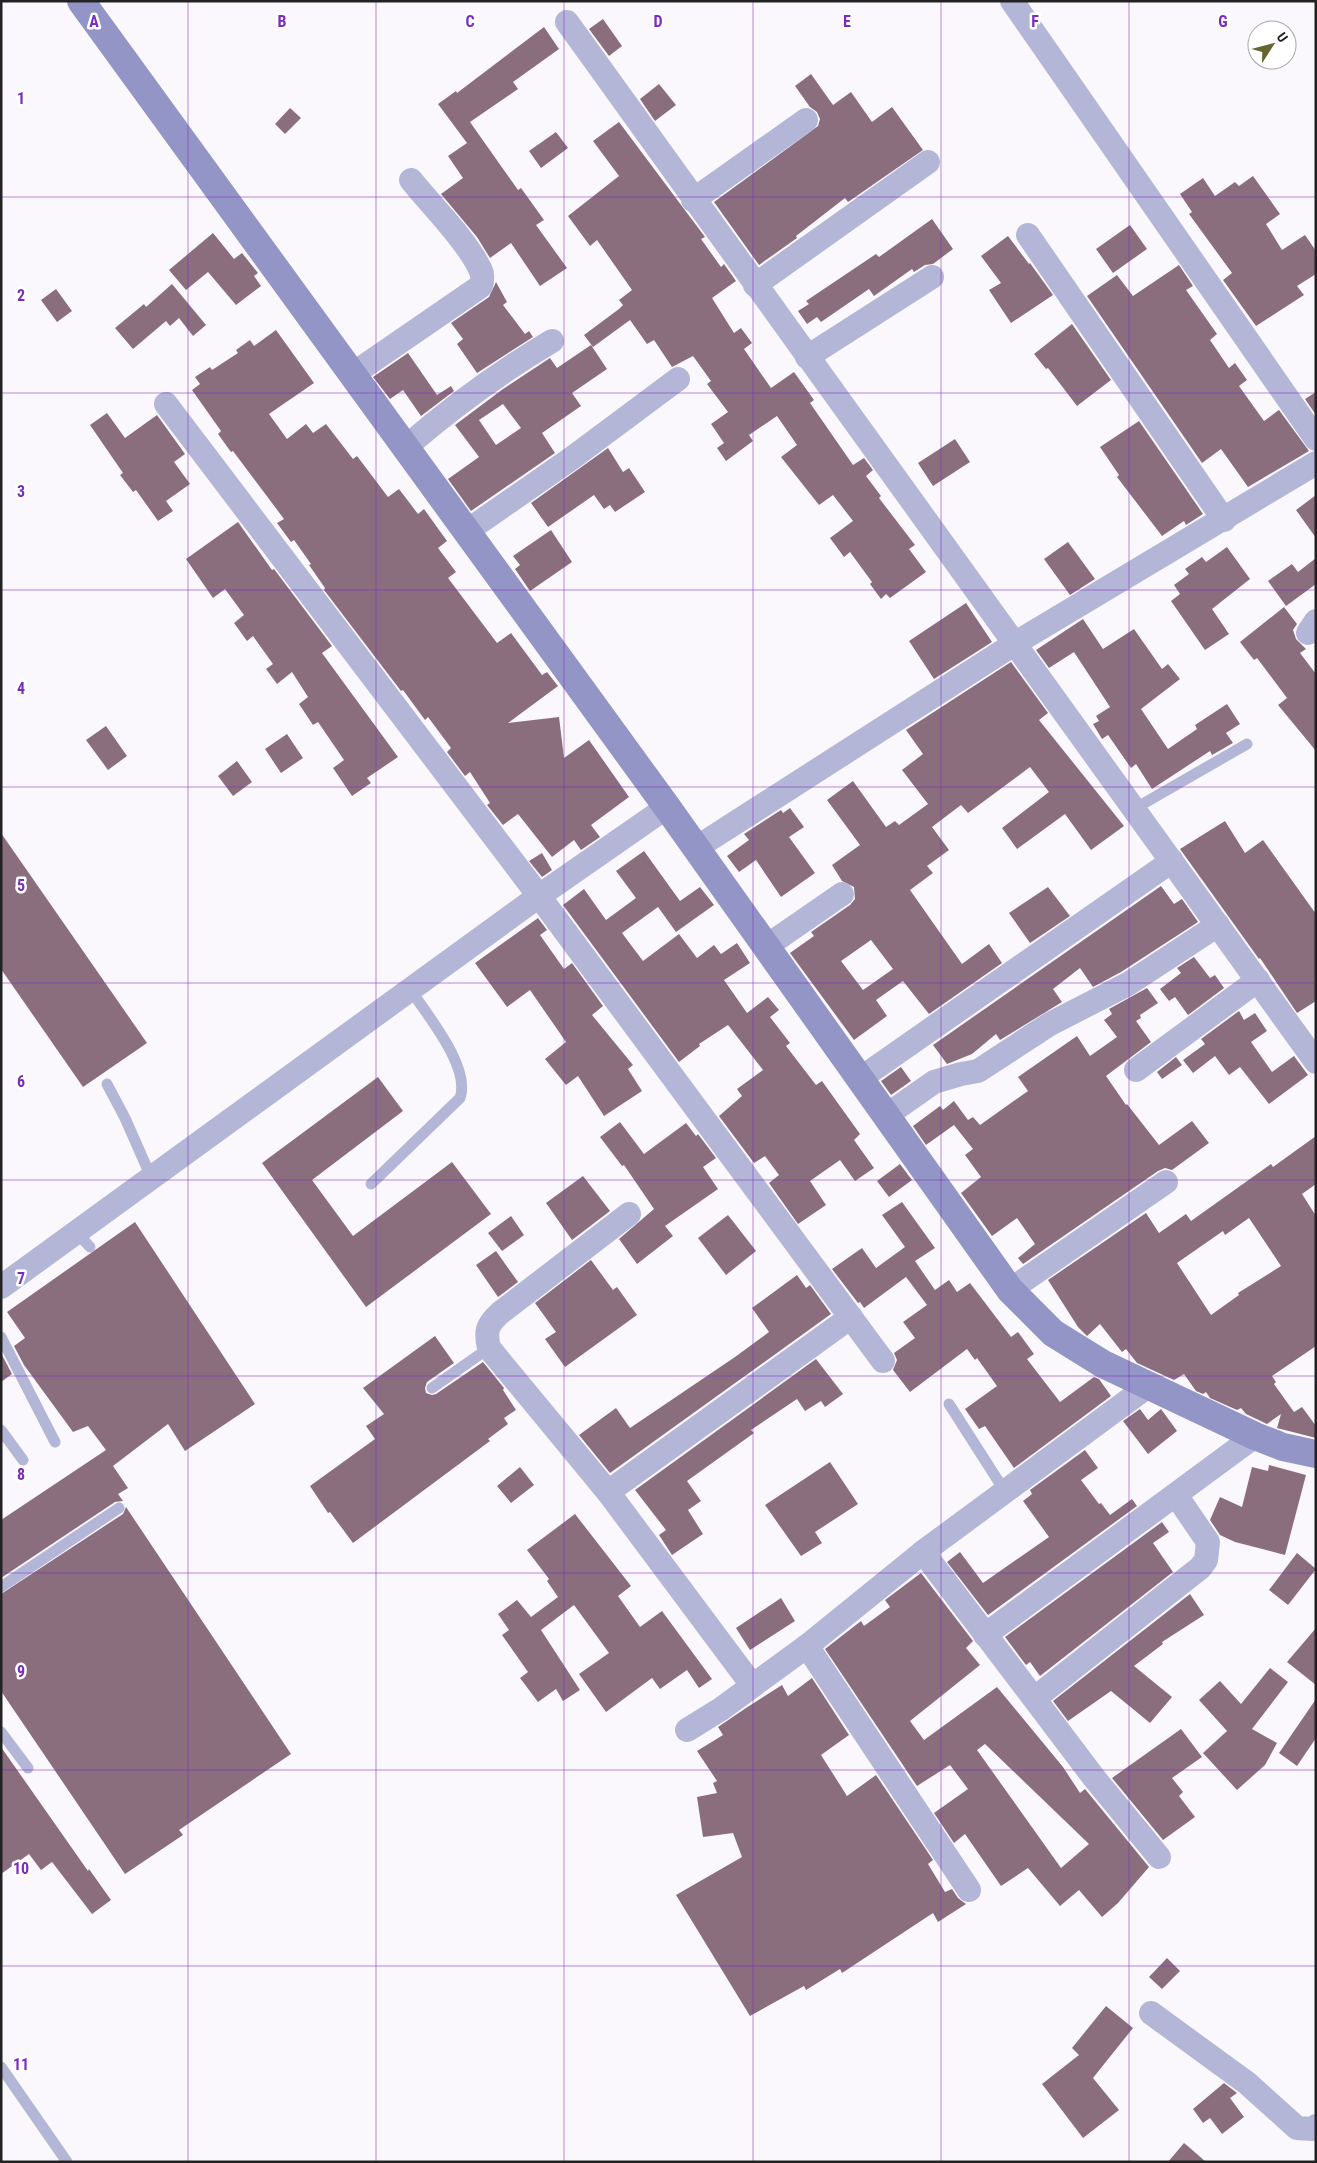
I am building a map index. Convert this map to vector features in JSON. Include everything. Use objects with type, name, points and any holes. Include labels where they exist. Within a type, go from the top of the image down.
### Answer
[{"type":"street","points":[[81,1],[667,807],[1010,1290],[1053,1333],[1103,1364],[1255,1436],[1282,1447],[1316,1454]]},
{"type":"street","points":[[1012,1],[1316,439]]},
{"type":"street","points":[[567,22],[693,200],[1316,1062]]},
{"type":"street","points":[[693,200],[806,120]]},
{"type":"street","points":[[755,285],[928,162]]},
{"type":"street","points":[[352,374],[481,286],[480,268],[411,180]]},
{"type":"street","points":[[1028,235],[1224,520]]},
{"type":"street","points":[[807,357],[932,277]]},
{"type":"street","points":[[406,447],[450,409],[490,380],[552,341]]},
{"type":"street","points":[[467,531],[572,458],[678,379]]},
{"type":"street","points":[[166,404],[539,896],[883,1361]]},
{"type":"street","points":[[696,848],[1014,644],[1224,520],[1316,463]]},
{"type":"street","points":[[1,1287],[83,1240],[150,1177],[539,896],[667,807]]},
{"type":"street","points":[[861,1078],[1172,862]]},
{"type":"street","points":[[767,946],[842,894]]},
{"type":"street","points":[[887,1115],[934,1082],[978,1071],[1050,1024],[1128,984],[1218,925]]},
{"type":"street","points":[[1136,1070],[1258,980]]},
{"type":"street","points":[[1010,1290],[1166,1182]]},
{"type":"street","points":[[629,1214],[500,1313],[488,1326],[486,1333],[489,1348],[608,1492],[752,1685]]},
{"type":"street","points":[[608,1492],[851,1317]]},
{"type":"street","points":[[687,1730],[807,1646],[923,1552],[1006,1493],[1148,1386]]},
{"type":"street","points":[[985,1635],[1255,1436]]},
{"type":"street","points":[[1035,1698],[1200,1568],[1206,1560],[1208,1542],[1176,1495]]},
{"type":"street","points":[[923,1552],[1095,1779],[1159,1857]]},
{"type":"street","points":[[807,1646],[970,1890]]},
{"type":"street","points":[[1151,2013],[1247,2083],[1297,2128],[1312,2129],[1316,2126]]},
{"type":"lane","points":[[1134,809],[1247,744]]},
{"type":"lane","points":[[371,1184],[460,1098],[463,1090],[459,1069],[410,989]]},
{"type":"lane","points":[[107,1084],[125,1118],[150,1177]]},
{"type":"lane","points":[[1,1338],[55,1442]]},
{"type":"lane","points":[[432,1388],[489,1348]]},
{"type":"lane","points":[[949,1404],[1006,1493]]},
{"type":"lane","points":[[1,1430],[22,1460]]},
{"type":"lane","points":[[1,1587],[119,1508]]},
{"type":"lane","points":[[1,1732],[28,1768]]},
{"type":"lane","points":[[1,2067],[68,2162]]},
{"type":"building","points":[[603,19],[622,46],[609,56],[589,29]]},
{"type":"building","points":[[544,27],[559,49],[513,82],[518,89],[470,122],[518,190],[521,188],[544,220],[536,225],[567,268],[540,286],[511,243],[490,258],[477,237],[441,194],[463,178],[448,156],[467,143],[438,104],[456,91],[457,93]]},
{"type":"building","points":[[811,74],[833,105],[851,92],[872,122],[892,107],[923,150],[848,202],[845,198],[796,236],[797,238],[759,265],[714,202],[818,126],[820,119],[817,112],[810,107],[795,86]]},
{"type":"building","points":[[659,84],[676,105],[655,121],[640,99]]},
{"type":"building","points":[[290,108],[301,118],[285,134],[275,124]]},
{"type":"building","points":[[619,122],[705,237],[701,239],[721,267],[724,264],[736,281],[712,298],[734,333],[741,328],[752,343],[744,349],[771,388],[794,372],[814,400],[810,403],[853,465],[864,458],[873,470],[866,476],[881,496],[879,498],[915,545],[909,549],[926,572],[890,598],[886,594],[881,599],[870,584],[872,582],[850,552],[844,557],[830,538],[853,521],[833,495],[819,505],[781,457],[797,445],[777,416],[749,435],[753,441],[726,461],[717,448],[724,443],[711,424],[728,412],[707,384],[711,381],[693,356],[672,367],[654,340],[647,344],[630,320],[593,347],[584,335],[619,309],[623,305],[619,300],[632,290],[597,240],[590,246],[568,216],[619,176],[593,141]]},
{"type":"building","points":[[556,132],[568,148],[541,168],[529,151]]},
{"type":"building","points":[[1253,176],[1280,214],[1266,224],[1282,250],[1305,235],[1316,251],[1316,274],[1297,286],[1304,295],[1256,326],[1223,280],[1232,273],[1189,214],[1192,212],[1180,194],[1203,178],[1215,196],[1235,182],[1239,186]]},
{"type":"building","points":[[932,219],[953,249],[933,264],[925,265],[914,272],[912,269],[874,296],[869,289],[821,322],[817,317],[807,324],[798,311],[809,304],[806,301],[876,254],[879,257]]},
{"type":"building","points":[[1130,225],[1147,249],[1113,273],[1096,249]]},
{"type":"building","points":[[213,233],[234,259],[242,253],[258,273],[254,276],[261,286],[236,305],[208,272],[186,290],[169,270]]},
{"type":"building","points":[[1008,236],[1053,295],[1011,323],[989,290],[1001,283],[981,256]]},
{"type":"building","points":[[1179,265],[1193,286],[1186,290],[1217,334],[1210,340],[1229,368],[1235,363],[1247,380],[1239,386],[1264,421],[1279,410],[1309,451],[1248,487],[1221,449],[1202,463],[1087,296],[1117,275],[1133,296]]},
{"type":"building","points":[[496,282],[507,302],[503,305],[525,334],[529,331],[533,337],[477,373],[457,344],[463,339],[451,323],[489,297]]},
{"type":"building","points":[[172,284],[206,325],[193,336],[179,318],[170,326],[166,321],[133,349],[115,328],[144,304],[146,307]]},
{"type":"building","points":[[56,289],[72,311],[57,322],[41,300]]},
{"type":"building","points":[[1072,324],[1111,380],[1077,406],[1048,368],[1046,369],[1034,354]]},
{"type":"building","points":[[276,330],[314,383],[269,414],[287,439],[306,424],[313,433],[326,424],[353,459],[357,456],[388,497],[399,489],[418,514],[424,509],[447,541],[438,548],[456,572],[448,578],[497,643],[511,633],[542,675],[547,672],[558,686],[508,723],[559,717],[564,758],[589,740],[629,797],[591,825],[600,837],[581,850],[574,840],[552,857],[518,814],[503,825],[487,805],[490,803],[470,772],[465,776],[447,752],[451,748],[428,717],[425,720],[403,690],[401,691],[324,590],[325,588],[309,565],[311,564],[294,540],[291,542],[277,523],[284,519],[218,434],[221,431],[192,390],[200,384],[195,377],[210,367],[212,370],[238,353],[236,350],[250,340],[254,346]]},
{"type":"building","points":[[591,345],[607,369],[572,393],[581,406],[542,433],[555,453],[471,511],[448,479],[479,457],[455,425],[503,389],[550,358],[557,368]],"holes":[[[503,404],[521,428],[496,445],[479,420]]]},
{"type":"building","points":[[408,353],[437,395],[451,386],[454,391],[421,416],[403,390],[390,399],[373,377]]},
{"type":"building","points":[[1316,392],[1316,415],[1305,399]]},
{"type":"building","points":[[107,413],[125,438],[157,415],[185,454],[174,462],[190,484],[166,501],[173,511],[158,521],[136,490],[133,492],[120,475],[123,473],[90,425]]},
{"type":"building","points":[[1139,421],[1203,514],[1186,525],[1184,521],[1162,536],[1117,477],[1119,475],[1100,447]]},
{"type":"building","points":[[955,439],[970,462],[933,486],[918,463]]},
{"type":"building","points":[[608,448],[623,472],[629,468],[645,492],[615,512],[610,505],[604,509],[594,495],[548,527],[531,503]]},
{"type":"building","points":[[1316,495],[1316,538],[1296,510]]},
{"type":"building","points":[[238,522],[272,570],[274,569],[332,646],[322,653],[398,757],[367,778],[371,783],[352,796],[333,768],[344,760],[318,722],[313,725],[299,704],[308,697],[292,672],[277,684],[266,669],[273,664],[253,636],[247,641],[234,623],[244,615],[225,589],[213,598],[186,559]]},
{"type":"building","points":[[551,530],[572,562],[530,591],[515,569],[520,565],[513,556]]},
{"type":"building","points":[[1068,542],[1095,579],[1070,595],[1044,559]]},
{"type":"building","points":[[1227,547],[1250,579],[1212,609],[1229,634],[1205,650],[1171,601],[1180,594],[1174,585],[1189,574],[1185,569],[1202,557],[1206,562]]},
{"type":"building","points":[[1316,558],[1316,584],[1286,606],[1268,581],[1292,564],[1298,572]]},
{"type":"building","points":[[966,603],[992,642],[934,679],[909,641]]},
{"type":"building","points":[[1284,607],[1297,624],[1293,630],[1296,639],[1306,649],[1300,653],[1316,674],[1316,751],[1278,705],[1287,698],[1257,658],[1254,660],[1240,642]]},
{"type":"building","points":[[1083,619],[1103,649],[1134,629],[1162,669],[1168,664],[1180,679],[1141,709],[1168,749],[1197,729],[1195,725],[1227,704],[1240,724],[1226,733],[1233,743],[1212,755],[1210,751],[1152,789],[1136,764],[1131,768],[1108,735],[1102,739],[1093,724],[1099,721],[1096,716],[1110,707],[1074,652],[1049,668],[1036,650]]},
{"type":"building","points":[[1011,662],[1048,713],[1039,720],[1124,826],[1091,850],[1065,814],[1017,849],[1002,828],[1049,792],[1030,767],[968,813],[961,805],[932,827],[949,850],[927,866],[933,873],[910,890],[962,964],[989,944],[1002,963],[929,1014],[903,981],[876,1000],[887,1016],[854,1040],[790,953],[814,936],[811,932],[850,905],[855,899],[854,887],[842,881],[832,865],[860,845],[827,800],[853,781],[886,827],[895,821],[899,825],[928,804],[902,770],[923,754],[906,730]],"holes":[[[871,940],[893,969],[863,990],[841,961]]]},
{"type":"building","points":[[106,726],[127,756],[108,770],[86,740]]},
{"type":"building","points":[[287,734],[303,758],[281,773],[265,749]]},
{"type":"building","points":[[237,761],[252,782],[233,796],[218,776]]},
{"type":"building","points":[[790,808],[804,827],[789,837],[815,873],[781,897],[756,860],[739,872],[727,856],[749,840],[744,834],[781,810],[783,813]]},
{"type":"building","points":[[1225,821],[1245,853],[1263,840],[1316,914],[1316,1001],[1297,1013],[1260,958],[1180,849]]},
{"type":"building","points":[[1,833],[147,1043],[83,1087],[1,969]]},
{"type":"building","points":[[644,851],[680,901],[700,887],[714,905],[676,932],[658,907],[622,933],[643,961],[679,934],[697,958],[714,945],[721,954],[737,943],[750,963],[724,980],[747,1013],[768,997],[779,1010],[770,1017],[790,1043],[786,1046],[816,1085],[822,1081],[860,1134],[854,1140],[874,1168],[855,1181],[840,1160],[810,1181],[826,1205],[798,1224],[769,1183],[779,1175],[765,1156],[754,1163],[719,1116],[742,1096],[737,1089],[763,1070],[728,1025],[699,1044],[700,1046],[679,1062],[563,905],[584,889],[606,920],[636,898],[616,871]]},
{"type":"building","points":[[542,853],[552,870],[542,877],[529,861]]},
{"type":"building","points":[[1161,886],[1174,904],[1182,899],[1198,922],[1121,972],[1093,987],[1080,968],[1053,989],[1062,1002],[1000,1040],[996,1034],[972,1054],[947,1064],[933,1045]]},
{"type":"building","points":[[1048,887],[1070,916],[1030,943],[1009,913]]},
{"type":"building","points":[[538,918],[547,930],[540,935],[564,969],[572,963],[603,1006],[592,1015],[633,1065],[628,1069],[642,1091],[604,1116],[578,1076],[566,1085],[545,1059],[566,1042],[530,990],[507,1007],[475,963]]},
{"type":"building","points":[[1194,957],[1210,978],[1215,975],[1224,988],[1188,1015],[1175,997],[1169,1001],[1160,989],[1181,973],[1177,968]]},
{"type":"building","points":[[1147,988],[1158,1003],[1140,1015],[1141,1018],[1136,1021],[1151,1042],[1106,1076],[1126,1105],[1159,1145],[1192,1121],[1209,1143],[1172,1170],[1165,1168],[1158,1171],[1023,1264],[1018,1258],[1035,1244],[1017,1218],[992,1236],[961,1193],[981,1177],[965,1155],[973,1149],[954,1125],[926,1145],[913,1126],[940,1106],[943,1110],[954,1101],[968,1120],[973,1117],[980,1125],[1028,1091],[1018,1077],[1077,1036],[1090,1056],[1117,1037],[1104,1020],[1112,1014],[1109,1009]]},
{"type":"building","points":[[1239,1011],[1244,1020],[1255,1013],[1267,1031],[1251,1042],[1272,1072],[1294,1056],[1308,1075],[1269,1104],[1240,1067],[1229,1075],[1215,1056],[1193,1073],[1183,1060],[1205,1044],[1201,1039]]},
{"type":"building","points":[[1176,1057],[1182,1065],[1162,1079],[1157,1072]]},
{"type":"building","points":[[901,1067],[911,1081],[891,1095],[881,1081]]},
{"type":"building","points":[[378,1077],[403,1111],[312,1180],[353,1236],[452,1162],[491,1214],[366,1307],[262,1163]]},
{"type":"building","points":[[620,1122],[644,1154],[686,1123],[696,1136],[698,1134],[716,1158],[703,1167],[718,1189],[665,1226],[673,1236],[637,1264],[619,1239],[654,1209],[624,1165],[622,1166],[600,1137]]},
{"type":"building","points":[[1316,1136],[1316,1184],[1302,1194],[1316,1216],[1316,1346],[1272,1376],[1276,1382],[1274,1384],[1294,1412],[1302,1407],[1316,1426],[1316,1438],[1277,1428],[1281,1414],[1267,1424],[1246,1414],[1241,1408],[1237,1410],[1210,1398],[1206,1392],[1203,1394],[1196,1391],[1184,1374],[1174,1380],[1137,1363],[1126,1349],[1122,1352],[1100,1324],[1087,1336],[1078,1327],[1048,1280],[1146,1213],[1159,1233],[1186,1214],[1191,1221],[1271,1164],[1273,1167]],"holes":[[[1249,1218],[1281,1266],[1238,1293],[1239,1295],[1211,1315],[1177,1263],[1223,1231],[1225,1235]]]},
{"type":"building","points":[[900,1164],[912,1180],[889,1197],[877,1181]]},
{"type":"building","points":[[583,1176],[610,1211],[572,1240],[546,1203]]},
{"type":"building","points":[[902,1202],[935,1248],[915,1261],[935,1290],[949,1280],[957,1292],[970,1283],[1011,1337],[1018,1332],[1034,1354],[1027,1359],[1060,1402],[1094,1377],[1099,1379],[1111,1396],[1014,1468],[985,1426],[979,1429],[965,1409],[997,1386],[977,1358],[975,1360],[967,1349],[910,1392],[893,1370],[897,1360],[894,1353],[915,1338],[903,1322],[927,1305],[906,1277],[864,1308],[832,1269],[862,1248],[876,1268],[905,1247],[882,1215]]},
{"type":"building","points":[[728,1215],[756,1251],[726,1275],[698,1238]]},
{"type":"building","points":[[511,1216],[524,1235],[502,1251],[488,1233]]},
{"type":"building","points":[[135,1222],[255,1404],[185,1451],[168,1424],[113,1466],[128,1488],[118,1494],[123,1501],[115,1502],[1,1578],[1,1520],[106,1450],[88,1426],[73,1432],[24,1365],[14,1346],[25,1338],[7,1312]]},
{"type":"building","points":[[496,1251],[518,1282],[498,1297],[476,1265]]},
{"type":"building","points":[[591,1260],[613,1290],[617,1287],[637,1315],[565,1367],[545,1339],[556,1332],[535,1303]]},
{"type":"building","points":[[797,1275],[806,1288],[810,1285],[831,1314],[610,1473],[579,1435],[616,1408],[630,1428],[735,1357],[769,1332],[752,1308]]},
{"type":"building","points":[[435,1336],[454,1363],[427,1382],[426,1393],[436,1394],[483,1362],[504,1388],[503,1390],[516,1410],[504,1418],[508,1424],[488,1439],[490,1441],[353,1543],[330,1512],[328,1513],[310,1486],[375,1439],[366,1426],[384,1414],[363,1388]]},
{"type":"building","points":[[1,1356],[12,1374],[1,1382]]},
{"type":"building","points":[[816,1359],[843,1394],[825,1407],[821,1401],[805,1411],[797,1399],[751,1430],[754,1433],[687,1481],[701,1501],[688,1510],[703,1534],[672,1555],[659,1535],[666,1530],[635,1490]]},
{"type":"building","points":[[1140,1409],[1148,1420],[1161,1409],[1177,1431],[1148,1454],[1123,1421]]},
{"type":"building","points":[[1085,1450],[1098,1468],[1081,1480],[1099,1504],[1101,1503],[1110,1515],[1132,1499],[1137,1506],[988,1615],[947,1562],[960,1552],[983,1583],[1049,1537],[1023,1501],[1032,1494],[1030,1490]]},
{"type":"building","points":[[830,1462],[858,1504],[815,1532],[822,1543],[801,1556],[765,1505]]},
{"type":"building","points":[[1269,1465],[1306,1475],[1285,1555],[1235,1542],[1220,1535],[1210,1520],[1220,1497],[1242,1507],[1252,1467],[1268,1471]]},
{"type":"building","points":[[520,1467],[534,1485],[511,1503],[497,1486]]},
{"type":"building","points":[[126,1507],[291,1754],[179,1830],[183,1835],[125,1874],[1,1691],[1,1594],[123,1514]]},
{"type":"building","points":[[575,1514],[631,1586],[618,1596],[640,1627],[662,1611],[712,1679],[699,1688],[687,1670],[660,1689],[652,1678],[606,1712],[579,1674],[609,1653],[574,1605],[541,1630],[580,1690],[563,1701],[556,1689],[538,1702],[520,1678],[528,1672],[502,1635],[509,1630],[498,1614],[517,1600],[531,1617],[558,1597],[547,1581],[549,1579],[527,1550]]},
{"type":"building","points":[[1162,1522],[1169,1532],[1153,1543],[1173,1572],[1040,1676],[1030,1662],[1026,1665],[1005,1637]]},
{"type":"building","points":[[1297,1553],[1316,1569],[1288,1605],[1269,1590]]},
{"type":"building","points":[[921,1573],[973,1641],[966,1648],[980,1665],[910,1721],[924,1740],[997,1687],[1063,1767],[1080,1793],[1085,1789],[1149,1867],[1118,1903],[1102,1917],[1079,1890],[1060,1906],[1028,1868],[1001,1886],[965,1834],[954,1843],[934,1813],[968,1789],[950,1765],[917,1786],[825,1649],[861,1621],[864,1626],[890,1607],[885,1600]],"holes":[[[985,1744],[1089,1844],[1061,1868],[977,1750]]]},
{"type":"building","points":[[1190,1594],[1204,1615],[1162,1642],[1163,1644],[1134,1666],[1172,1697],[1150,1723],[1111,1691],[1068,1721],[1053,1701]]},
{"type":"building","points":[[781,1598],[795,1621],[750,1650],[736,1628]]},
{"type":"building","points":[[1316,1628],[1316,1685],[1287,1662]]},
{"type":"building","points":[[1270,1668],[1288,1682],[1252,1729],[1277,1743],[1265,1765],[1237,1790],[1203,1753],[1227,1731],[1199,1700],[1220,1681],[1241,1704]]},
{"type":"building","points":[[812,1678],[849,1735],[821,1755],[847,1796],[876,1775],[933,1860],[928,1864],[945,1892],[952,1889],[958,1898],[966,1904],[938,1922],[933,1913],[842,1973],[840,1969],[806,1990],[804,1986],[750,2016],[676,1895],[742,1857],[733,1833],[703,1837],[697,1797],[717,1793],[713,1783],[717,1781],[697,1751],[723,1735],[718,1727],[782,1685],[788,1696]]},
{"type":"building","points":[[1316,1699],[1316,1738],[1297,1766],[1279,1753]]},
{"type":"building","points":[[1181,1729],[1202,1757],[1172,1778],[1183,1792],[1179,1796],[1195,1817],[1163,1840],[1112,1778]]},
{"type":"building","points":[[1,1747],[88,1871],[89,1869],[111,1900],[92,1914],[52,1862],[41,1870],[29,1854],[1,1874]]},
{"type":"building","points":[[1167,1958],[1180,1971],[1162,1989],[1149,1977]]},
{"type":"building","points":[[1106,2006],[1133,2028],[1093,2078],[1119,2110],[1083,2138],[1042,2084],[1079,2055],[1072,2048]]},
{"type":"building","points":[[1224,2083],[1237,2093],[1230,2098],[1244,2117],[1222,2134],[1210,2118],[1203,2123],[1193,2109]]},
{"type":"building","points":[[1184,2143],[1190,2148],[1206,2162],[1168,2162]]}]
